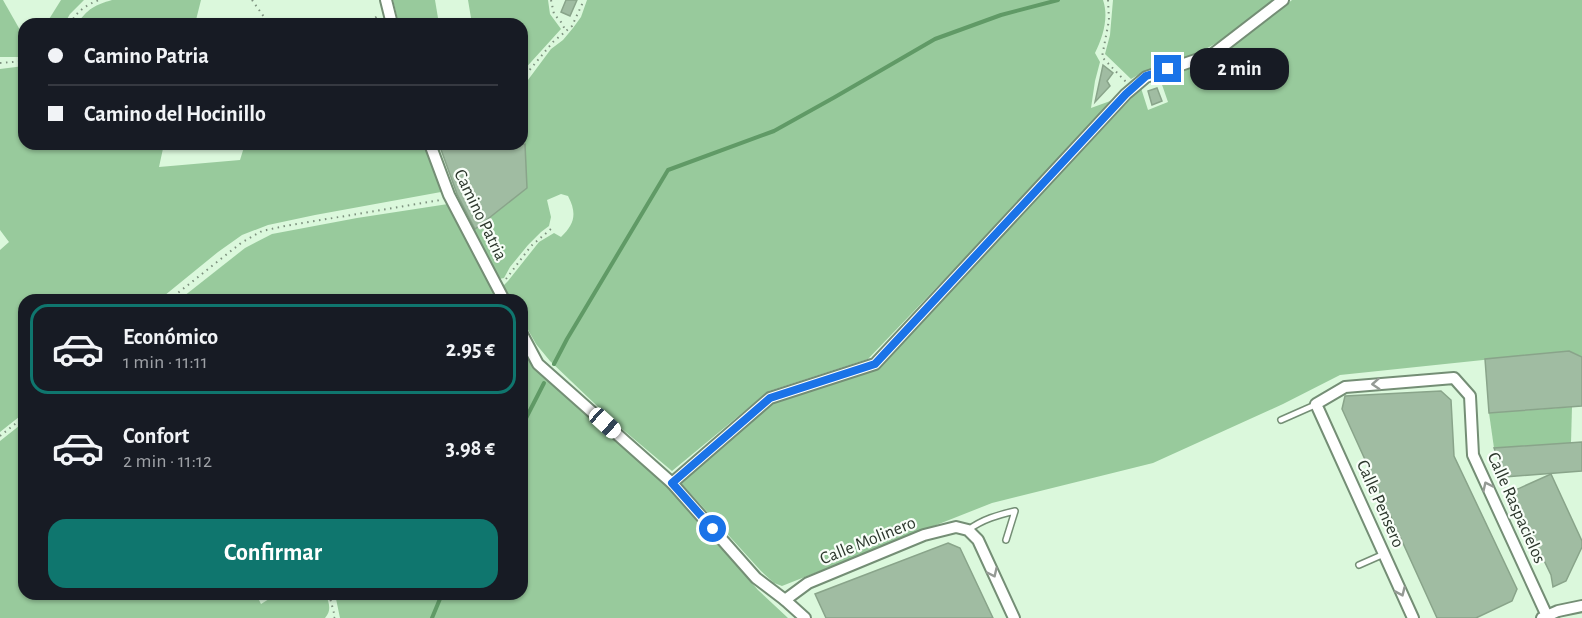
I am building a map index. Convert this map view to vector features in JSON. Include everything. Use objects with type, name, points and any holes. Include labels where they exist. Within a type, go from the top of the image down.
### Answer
[{"type":"street","points":[[672,483],[770,398],[875,364],[1132,88],[1146,76],[1213,54],[1283,0]]},
{"type":"street","name":"Camino Patria","points":[[432,150],[451,199],[501,294]]},
{"type":"street","points":[[528,345],[538,364],[672,483],[756,578],[805,618]]},
{"type":"street","name":"Calle Raspacielos","points":[[1316,404],[1345,387],[1454,378],[1470,396],[1473,455],[1544,617]]},
{"type":"street","name":"Calle Pensero","points":[[1316,404],[1413,618]]},
{"type":"street","name":"Calle Molinero","points":[[785,600],[807,583],[924,535],[956,527],[968,530]]},
{"type":"street","points":[[968,530],[978,540],[1014,618]]},
{"type":"street","points":[[1544,617],[1558,611],[1582,606]]},
{"type":"lane","points":[[1281,420],[1316,404]]},
{"type":"lane","points":[[968,530],[979,521],[1015,511],[1006,540]]},
{"type":"lane","points":[[1359,565],[1384,554]]},
{"type":"path","points":[[74,18],[86,5],[99,0]]},
{"type":"path","points":[[252,0],[265,18]]},
{"type":"path","points":[[551,0],[554,14],[566,31]]},
{"type":"path","points":[[528,72],[553,42],[572,26],[584,0]]},
{"type":"path","points":[[1108,0],[1109,20],[1102,57],[1132,88]]},
{"type":"path","points":[[372,18],[387,5]]},
{"type":"path","points":[[0,63],[18,62]]},
{"type":"path","points":[[177,294],[241,243],[262,231],[451,199]]},
{"type":"path","points":[[496,285],[505,280],[531,246],[551,229]]},
{"type":"path","points":[[0,436],[18,422]]},
{"type":"path","points":[[331,600],[334,618]]},
{"type":"green space","points":[[0,0],[3,0],[18,26],[18,57],[0,57]]},
{"type":"green space","points":[[61,0],[84,0],[68,18],[50,18]]},
{"type":"green space","points":[[112,0],[201,0],[196,18],[82,18],[92,8]]},
{"type":"green space","points":[[393,0],[435,0],[438,18],[398,18]]},
{"type":"green space","points":[[468,0],[548,0],[550,14],[561,29],[528,65],[528,18],[471,18]]},
{"type":"green space","points":[[587,0],[1103,0],[1105,20],[1103,34],[1095,53],[1100,62],[1091,108],[1113,100],[868,359],[769,391],[672,471],[615,423],[550,361],[528,330],[528,294],[508,294],[503,286],[539,242],[554,233],[561,237],[569,228],[573,218],[573,208],[568,196],[561,194],[547,200],[551,217],[549,226],[528,245],[504,278],[497,277],[474,230],[527,188],[525,150],[528,150],[528,80],[551,49],[563,40],[581,17]]},
{"type":"green space","points":[[1113,0],[1275,0],[1207,48],[1131,79],[1105,54],[1110,35]]},
{"type":"green space","points":[[1292,0],[1582,0],[1582,357],[1569,351],[1340,375],[1283,404],[1153,463],[992,503],[782,586],[774,583],[680,482],[772,402],[878,368],[1141,88],[1148,110],[1168,102],[1160,79],[1219,57]]},
{"type":"green space","points":[[18,67],[18,150],[163,150],[159,167],[240,160],[243,150],[426,150],[441,192],[268,225],[242,235],[166,294],[18,294],[18,418],[0,432],[0,250],[9,242],[0,230],[0,69]]},
{"type":"green space","points":[[448,204],[494,294],[187,294],[245,248],[272,234]]},
{"type":"green space","points":[[528,356],[534,366],[668,487],[758,590],[788,618],[340,618],[336,600],[528,600]]},
{"type":"green space","points":[[1572,407],[1571,443],[1494,448],[1489,413]]},
{"type":"green space","points":[[18,427],[18,600],[259,600],[261,604],[267,600],[327,600],[329,612],[325,618],[0,618],[0,441]]},
{"type":"building","points":[[566,0],[577,0],[570,16],[561,12]]},
{"type":"building","points":[[1103,65],[1113,73],[1107,81],[1110,86],[1095,102]]},
{"type":"building","points":[[1157,88],[1162,101],[1152,105],[1148,91]]},
{"type":"building","points":[[441,150],[525,150],[527,188],[475,229],[457,194]]},
{"type":"building","points":[[1569,351],[1582,357],[1582,406],[1489,413],[1485,359]]},
{"type":"building","points":[[1441,391],[1451,400],[1454,456],[1517,589],[1512,601],[1476,618],[1437,618],[1342,409],[1345,396]]},
{"type":"building","points":[[1582,442],[1582,471],[1505,477],[1494,448]]},
{"type":"building","points":[[1551,474],[1582,541],[1582,547],[1566,581],[1553,587],[1551,575],[1511,492]]},
{"type":"building","points":[[948,543],[960,548],[993,618],[826,618],[815,594]]},
{"type":"waterway","points":[[554,364],[668,170],[774,131],[935,39],[1001,15],[1058,0]]},
{"type":"waterway","points":[[528,414],[544,383]]},
{"type":"waterway","points":[[432,618],[440,600]]},
{"type":"route","points":[[713,529],[672,483],[770,398],[875,364],[1126,94],[1146,76],[1168,69]]}]
